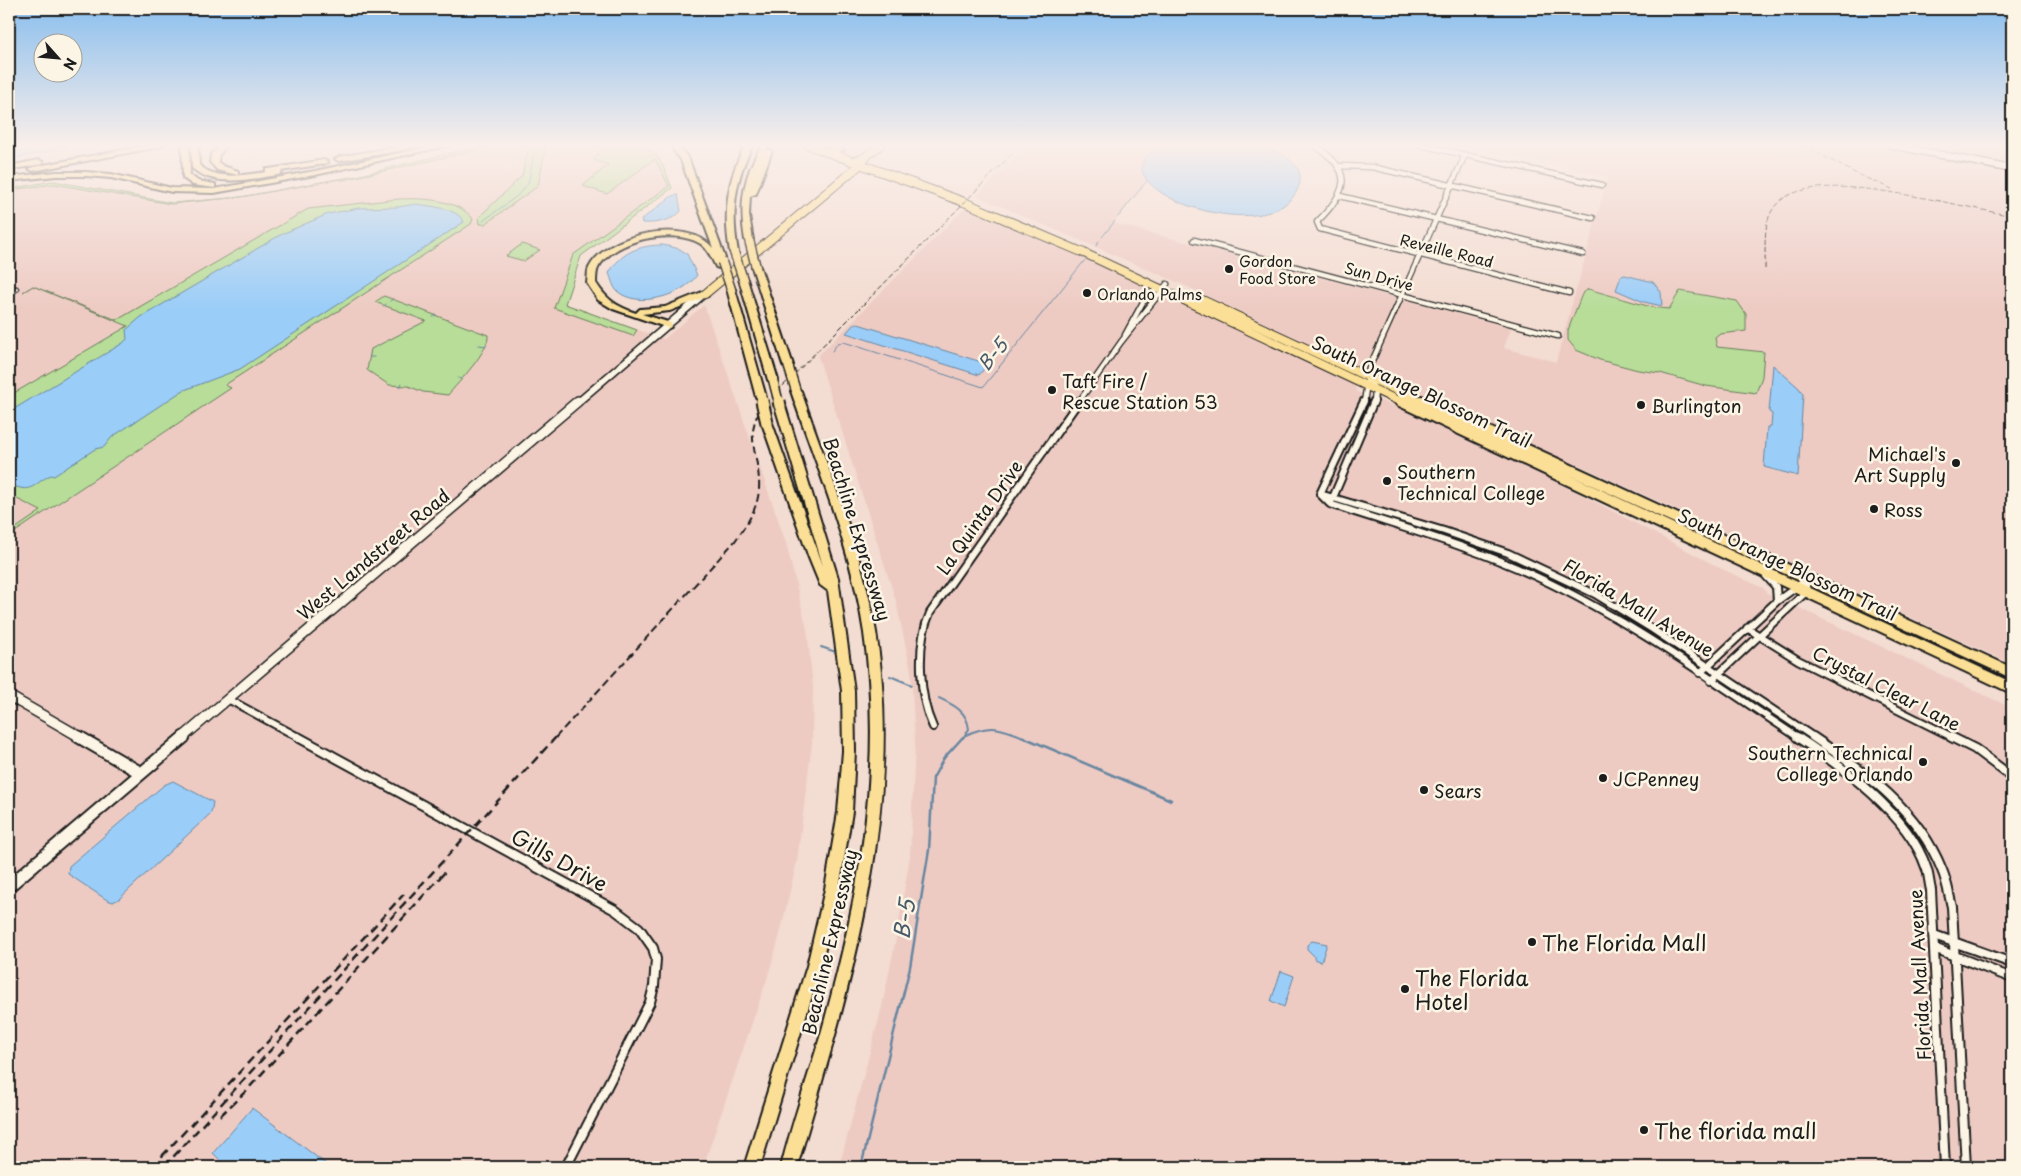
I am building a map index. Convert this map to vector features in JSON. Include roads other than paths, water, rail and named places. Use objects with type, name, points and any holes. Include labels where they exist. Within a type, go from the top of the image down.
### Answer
[{"type":"highway","points":[[699,200],[730,289],[767,423],[814,558],[824,582],[833,589]]},
{"type":"highway","name":"Beachline Expressway","points":[[730,200],[729,223],[734,252],[832,578],[848,691],[850,751],[845,812],[832,890],[814,966],[752,1167]]},
{"type":"highway","name":"Beachline Expressway","points":[[746,200],[745,222],[756,267],[855,569],[866,613],[876,671],[880,748],[875,815],[863,894],[846,969],[789,1167]]},
{"type":"highway","points":[[668,325],[617,308],[596,293],[592,276],[604,256],[630,240],[664,233],[689,236],[707,246],[721,264]]},
{"type":"highway","points":[[617,308],[640,312],[654,312],[678,306],[705,294]]},
{"type":"main road","name":"West Landstreet Road","points":[[9,886],[818,200]]},
{"type":"main road","name":"South Orange Blossom Trail","points":[[959,200],[1163,287]]},
{"type":"main road","name":"South Orange Blossom Trail","points":[[969,200],[1020,218],[1370,384],[1806,586],[2012,688]]},
{"type":"main road","points":[[997,215],[1020,218]]},
{"type":"main road","name":"South Orange Blossom Trail","points":[[1370,384],[1795,586],[1806,586],[1905,625],[2012,673]]},
{"type":"main road","points":[[9,696],[141,773]]},
{"type":"street","name":"Reveille Road","points":[[1337,200],[1317,222],[1320,230],[1569,293]]},
{"type":"street","points":[[1356,200],[1583,254]]},
{"type":"street","points":[[1330,504],[1374,405],[1369,368],[1445,200]]},
{"type":"street","points":[[1513,200],[1594,218]]},
{"type":"street","name":"Sun Drive","points":[[1194,240],[1558,336]]},
{"type":"street","name":"La Quinta Drive","points":[[933,727],[927,714],[921,650],[923,628],[930,612],[1121,342],[1141,308],[1163,287]]},
{"type":"street","name":"La Quinta Drive","points":[[1121,342],[1148,310],[1163,287]]},
{"type":"street","points":[[9,293],[16,289]]},
{"type":"street","points":[[1141,308],[1148,310]]},
{"type":"street","points":[[1320,494],[1347,440],[1370,384]]},
{"type":"street","points":[[1347,440],[1357,444]]},
{"type":"street","name":"Florida Mall Avenue","points":[[1320,494],[1482,544],[1554,574],[1603,599],[1707,666],[1855,766],[1888,792],[1911,818],[1932,848],[1943,870],[1952,907],[1966,1167]]},
{"type":"street","name":"Florida Mall Avenue","points":[[1320,494],[1330,504],[1476,552],[1537,577],[1594,606],[1700,673],[1845,771],[1894,816],[1915,845],[1926,867],[1932,890],[1945,1167]]},
{"type":"street","points":[[1760,570],[1776,586],[1779,594],[1777,601]]},
{"type":"street","points":[[1700,673],[1795,586]]},
{"type":"street","points":[[1711,681],[1760,637],[1806,586]]},
{"type":"street","name":"Crystal Clear Lane","points":[[1747,628],[1798,660],[1975,749],[2012,777]]},
{"type":"street","name":"Gills Drive","points":[[228,699],[614,910],[636,924],[647,936],[656,958],[657,980],[650,1002],[566,1167]]},
{"type":"street","points":[[1934,935],[2012,963]]},
{"type":"street","points":[[1934,948],[2012,978]]},
{"type":"water","points":[[667,200],[679,200],[681,211],[673,217],[652,223],[642,223],[641,220]]},
{"type":"water","points":[[1175,200],[1290,200],[1284,205],[1262,214],[1234,215],[1205,211]]},
{"type":"water","points":[[416,204],[450,211],[461,217],[464,222],[240,369],[182,391],[112,437],[104,447],[95,449],[54,476],[51,475],[45,478],[32,487],[23,488],[9,484],[9,412],[123,343],[127,339],[126,330],[141,317],[282,234],[328,214],[359,208],[398,207]]},
{"type":"water","points":[[663,245],[680,249],[687,254],[697,275],[681,289],[659,298],[636,299],[617,291],[609,273],[619,260],[639,248]]},
{"type":"water","points":[[1625,275],[1653,282],[1661,292],[1662,306],[1644,302],[1616,290],[1621,276]]},
{"type":"water","points":[[855,323],[988,364],[979,375],[846,333]]},
{"type":"water","points":[[1773,365],[1799,388],[1803,394],[1798,476],[1764,467],[1767,427],[1771,427],[1772,414],[1769,412]]},
{"type":"water","points":[[173,781],[213,802],[211,813],[119,899],[113,902],[107,900],[68,874],[69,866],[164,785]]},
{"type":"water","points":[[1312,941],[1327,944],[1321,962],[1314,959],[1314,956],[1307,949],[1307,945]]},
{"type":"water","points":[[1281,971],[1294,976],[1284,1007],[1271,1001]]},
{"type":"water","points":[[252,1108],[330,1167],[227,1167],[213,1153]]},
{"type":"waterway","points":[[483,221],[512,200]]},
{"type":"waterway","name":"B-5","points":[[1118,217],[1132,200]]},
{"type":"waterway","name":"B-5","points":[[1102,237],[1115,221]]},
{"type":"waterway","name":"B-5","points":[[1096,246],[1099,241]]},
{"type":"waterway","name":"B-5","points":[[832,351],[838,343],[844,342],[983,387],[1085,260]]},
{"type":"waterway","points":[[479,345],[486,346]]},
{"type":"waterway","points":[[400,387],[402,383]]},
{"type":"waterway","name":"B-5","points":[[821,647],[836,652]]},
{"type":"waterway","name":"B-5","points":[[890,676],[912,685]]},
{"type":"waterway","name":"B-5","points":[[939,698],[955,706],[963,713],[969,729],[963,738]]},
{"type":"waterway","points":[[966,735],[983,729],[996,728],[1026,738]]},
{"type":"waterway","name":"B-5","points":[[861,1167],[910,967],[929,850],[933,778],[944,758],[963,737]]},
{"type":"waterway","points":[[1023,737],[1171,800]]},
{"type":"railway","points":[[766,403],[967,200]]},
{"type":"railway","points":[[1765,269],[1767,223],[1773,209],[1783,200]]},
{"type":"railway","points":[[1935,200],[1941,201]]},
{"type":"railway","points":[[1935,200],[2012,216]]},
{"type":"railway","points":[[555,738],[735,541],[747,523],[754,510],[759,489],[753,433],[759,412],[768,401]]},
{"type":"railway","points":[[164,1167],[556,737]]},
{"type":"railway","points":[[220,1116],[247,1090],[445,872]]},
{"type":"railway","points":[[152,1167],[404,894]]},
{"type":"place","name":"Gordon Food Store","points":[[1229,269]]},
{"type":"place","name":"Orlando Palms","points":[[1087,293]]},
{"type":"place","name":"Taft Fire / Rescue Station 53","points":[[1052,390]]},
{"type":"place","name":"Burlington","points":[[1641,405]]},
{"type":"place","name":"Michael's Art Supply","points":[[1956,463]]},
{"type":"place","name":"Southern Technical College","points":[[1387,481]]},
{"type":"place","name":"Ross","points":[[1874,509]]},
{"type":"place","name":"Southern Technical College Orlando","points":[[1923,762]]},
{"type":"place","name":"JCPenney","points":[[1603,778]]},
{"type":"place","name":"Sears","points":[[1424,790]]},
{"type":"place","name":"The Florida Mall","points":[[1532,942]]},
{"type":"place","name":"The Florida Hotel","points":[[1405,989]]},
{"type":"place","name":"The florida mall","points":[[1644,1130]]}]
